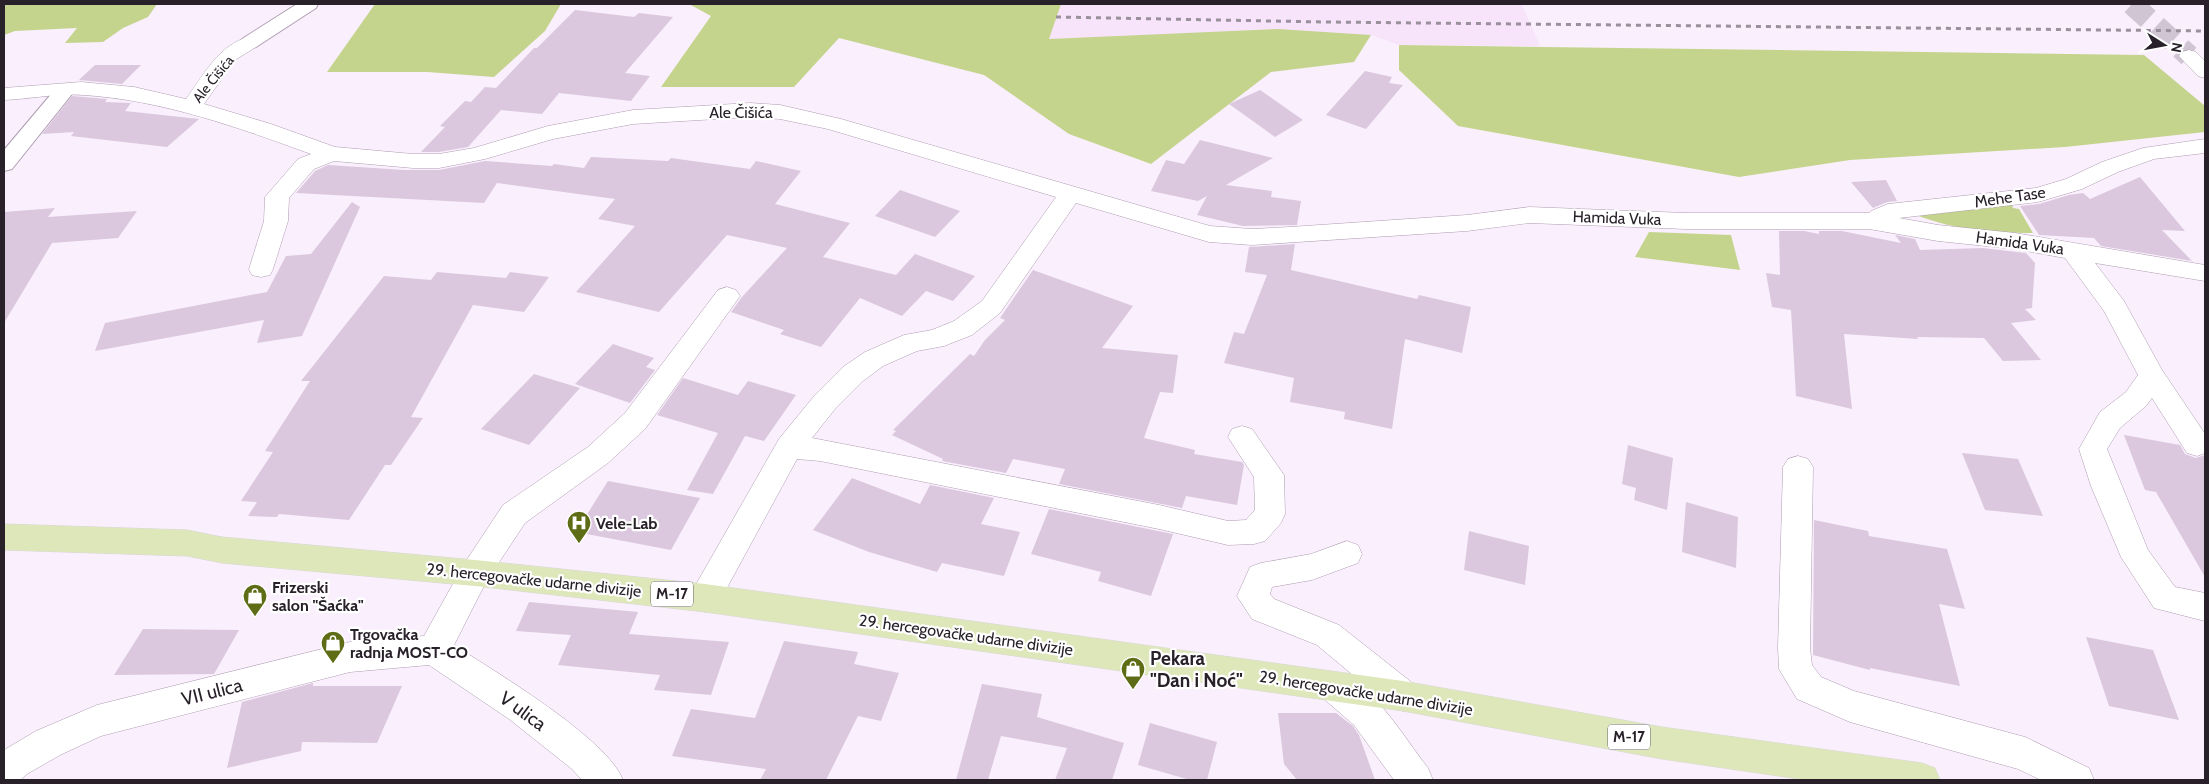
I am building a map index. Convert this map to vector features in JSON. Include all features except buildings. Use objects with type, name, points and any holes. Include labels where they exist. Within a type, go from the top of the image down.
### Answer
[{"type":"main road","name":"29. hercegovačke udarne divizije","points":[[4,537],[187,543],[222,550],[475,573],[705,598],[1403,696],[1829,774],[1922,780]]},
{"type":"street","name":"Ale Čišića","points":[[309,4],[228,56],[191,107],[263,129],[332,154],[413,161],[439,161],[477,154],[572,128],[623,119],[674,114],[765,111],[800,115],[1142,215]]},
{"type":"street","points":[[2189,56],[2205,72]]},
{"type":"street","points":[[4,94],[81,88],[134,93],[191,107]]},
{"type":"street","points":[[4,164],[65,90]]},
{"type":"street","name":"Mehe Tase","points":[[1869,221],[1888,212],[2038,195],[2074,184],[2110,167],[2151,153],[2205,146]]},
{"type":"street","name":"Ale Čišića","points":[[261,270],[276,221],[277,197],[306,164],[332,154]]},
{"type":"street","points":[[705,598],[790,447],[825,402],[853,374],[867,364],[913,342],[935,339],[963,328],[991,307],[1070,194]]},
{"type":"street","name":"Hamida Vuka","points":[[1142,215],[1209,234],[1252,237],[1467,223],[1529,215],[1686,221],[1869,221],[1938,233],[2015,241],[2083,252]]},
{"type":"street","points":[[2083,252],[2205,273]]},
{"type":"street","points":[[2083,252],[2152,376],[2196,445]]},
{"type":"street","points":[[434,650],[475,573],[514,514],[598,455],[635,421],[727,296]]},
{"type":"street","points":[[2152,376],[2136,400],[2110,420],[2093,449],[2106,486],[2136,557],[2165,598],[2205,607]]},
{"type":"street","points":[[790,447],[820,450],[1159,516],[1228,534],[1254,532],[1270,514],[1269,475],[1242,437]]},
{"type":"street","points":[[1798,467],[1794,648],[1796,669],[1809,688],[1850,706],[2025,754],[2076,780]]},
{"type":"street","points":[[1347,554],[1312,567],[1261,576],[1253,596],[1263,609],[1328,635],[1403,696]]},
{"type":"street","name":"VII ulica","points":[[4,772],[16,762],[48,743],[97,721],[350,657],[434,650]]},
{"type":"street","name":"V ulica","points":[[434,650],[521,708],[584,757],[605,780]]},
{"type":"street","points":[[1336,688],[1366,714],[1415,780]]},
{"type":"shaded area","points":[[1061,4],[1522,4],[1540,46],[1399,45],[1371,35],[1048,39]]},
{"type":"green space","points":[[4,4],[157,4],[148,17],[123,28],[103,42],[65,43],[77,28],[15,31],[4,35]]},
{"type":"green space","points":[[375,4],[561,4],[545,31],[494,77],[427,72],[327,72]]},
{"type":"green space","points":[[689,4],[1061,4],[1049,39],[1278,29],[1371,35],[1354,62],[1271,72],[1151,164],[1069,134],[984,75],[839,38],[794,87],[661,87],[711,16]]},
{"type":"green space","points":[[1399,45],[2144,55],[2205,106],[2205,132],[2065,147],[1850,160],[1739,177],[1458,126],[1399,70]]},
{"type":"green space","points":[[1998,203],[2012,205],[2013,208],[2019,209],[2033,233],[1973,230],[1916,215],[1950,208],[1976,210]]},
{"type":"green space","points":[[1649,232],[1731,235],[1740,270],[1635,257]]},
{"type":"tunnel","points":[[2132,4],[2189,56]]},
{"type":"railway","points":[[1056,17],[1325,22],[2205,31]]},
{"type":"place","name":"Vele-Lab","points":[[579,544]]},
{"type":"place","name":"Frizerski salon \"Šaćka\"","points":[[255,617]]},
{"type":"place","name":"Trgovačka radnja MOST-CO","points":[[333,664]]},
{"type":"place","name":"Pekara \"Dan i Noć\"","points":[[1133,690]]}]
